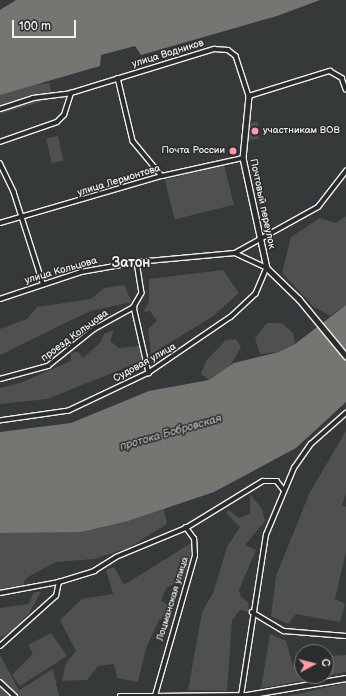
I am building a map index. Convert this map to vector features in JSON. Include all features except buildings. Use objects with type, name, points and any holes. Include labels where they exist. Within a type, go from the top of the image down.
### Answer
[{"type":"street","name":"улица Водников","points":[[0,108],[71,93],[221,48],[236,56],[249,96]]},
{"type":"street","points":[[249,96],[330,71],[342,78],[346,89]]},
{"type":"street","points":[[118,78],[133,141],[162,176]]},
{"type":"street","points":[[0,142],[57,122],[64,115],[71,93]]},
{"type":"street","name":"Почтовый переулок","points":[[249,96],[243,158],[267,268]]},
{"type":"street","name":"улица Лермонтова","points":[[0,223],[22,220],[162,176],[243,158]]},
{"type":"street","points":[[0,163],[22,220],[43,282]]},
{"type":"street","points":[[235,254],[261,237],[318,207],[346,171]]},
{"type":"street","name":"улица Кольцова","points":[[0,299],[43,282],[137,262],[235,254],[267,268]]},
{"type":"street","points":[[137,262],[142,293],[134,307],[149,373]]},
{"type":"street","points":[[267,268],[312,315],[346,356]]},
{"type":"street","name":"Судовая улица","points":[[0,421],[69,411],[149,373],[232,317],[256,294],[267,268]]},
{"type":"street","name":"проезд Кольцова","points":[[0,379],[48,366],[94,329],[134,307]]},
{"type":"street","points":[[241,696],[252,612],[266,535],[284,490],[311,444],[346,413]]},
{"type":"street","points":[[0,593],[59,582],[94,571],[116,557],[186,528],[264,481],[277,481],[284,490]]},
{"type":"street","name":"Лоцманская улица","points":[[154,696],[195,556],[194,539],[186,528]]},
{"type":"street","points":[[0,646],[56,596],[59,582]]},
{"type":"street","points":[[252,612],[284,631],[346,636]]},
{"type":"street","points":[[120,696],[241,696],[346,678]]},
{"type":"street","points":[[0,682],[15,696]]},
{"type":"shaded area","points":[[49,83],[53,98],[0,114],[0,95],[21,87]]},
{"type":"shaded area","points":[[258,122],[259,139],[247,140],[247,127],[250,123]]},
{"type":"shaded area","points":[[58,136],[63,160],[51,163],[46,138]]},
{"type":"shaded area","points":[[224,165],[234,205],[175,220],[165,180]]},
{"type":"shaded area","points":[[346,216],[346,305],[330,316],[314,307],[282,273],[291,237],[320,218],[336,223]]},
{"type":"shaded area","points":[[223,270],[239,293],[212,317],[151,354],[148,329],[157,321],[150,311],[143,312],[149,302],[149,279]]},
{"type":"shaded area","points":[[124,285],[132,302],[90,311],[0,355],[0,329],[27,319],[37,307],[91,299],[104,288]]},
{"type":"shaded area","points":[[267,323],[282,323],[293,333],[295,344],[279,352],[260,354],[255,338]]},
{"type":"shaded area","points":[[114,330],[110,341],[119,348],[139,346],[142,361],[47,399],[0,404],[0,388],[20,383],[71,361],[71,353],[78,352],[83,358],[101,342],[104,334]]},
{"type":"shaded area","points":[[236,339],[241,347],[227,371],[209,380],[201,374],[206,361],[226,340]]},
{"type":"shaded area","points":[[346,431],[346,494],[342,505],[346,507],[346,552],[335,599],[345,604],[340,622],[296,614],[288,624],[271,616],[276,576],[310,492]]},
{"type":"shaded area","points":[[250,494],[262,509],[265,521],[245,545],[256,550],[239,590],[241,597],[248,602],[249,612],[240,610],[232,620],[227,691],[188,690],[202,612],[213,593],[227,547],[240,527],[226,513],[229,510],[239,518],[250,514]]},
{"type":"shaded area","points":[[164,509],[167,524],[128,548],[94,559],[56,562],[26,578],[19,593],[0,595],[0,533],[128,521]]},
{"type":"shaded area","points":[[191,543],[190,563],[183,580],[166,588],[161,601],[173,607],[171,616],[159,620],[146,648],[138,682],[117,678],[114,664],[98,666],[87,680],[62,681],[66,663],[76,651],[60,620],[82,599],[113,594],[106,570],[114,567],[124,585]]},
{"type":"shaded area","points":[[34,592],[41,592],[29,613],[14,630],[0,638],[0,608],[29,604]]},
{"type":"shaded area","points":[[51,633],[67,656],[20,686],[12,675],[33,654],[28,645]]},
{"type":"shaded area","points":[[270,634],[286,641],[294,666],[294,682],[261,688]]},
{"type":"shaded area","points":[[0,655],[19,690],[53,669],[59,696],[0,696]]},
{"type":"shaded area","points":[[346,655],[346,672],[334,674],[334,656]]},
{"type":"shaded area","points":[[346,683],[346,696],[288,696]]},
{"type":"water","points":[[16,0],[320,0],[277,16],[141,55],[135,46],[101,55],[100,66],[0,95],[0,10]]},
{"type":"water","name":"протока Бобровская","points":[[346,305],[346,402],[296,448],[214,492],[128,521],[81,532],[0,533],[0,432],[71,423],[149,391],[209,380],[234,363],[279,352],[295,344]]},
{"type":"place","name":"участникам ВОВ","points":[[255,131]]},
{"type":"place","name":"Почта России","points":[[233,151]]},
{"type":"district","name":"Затон","points":[[131,263]]}]
